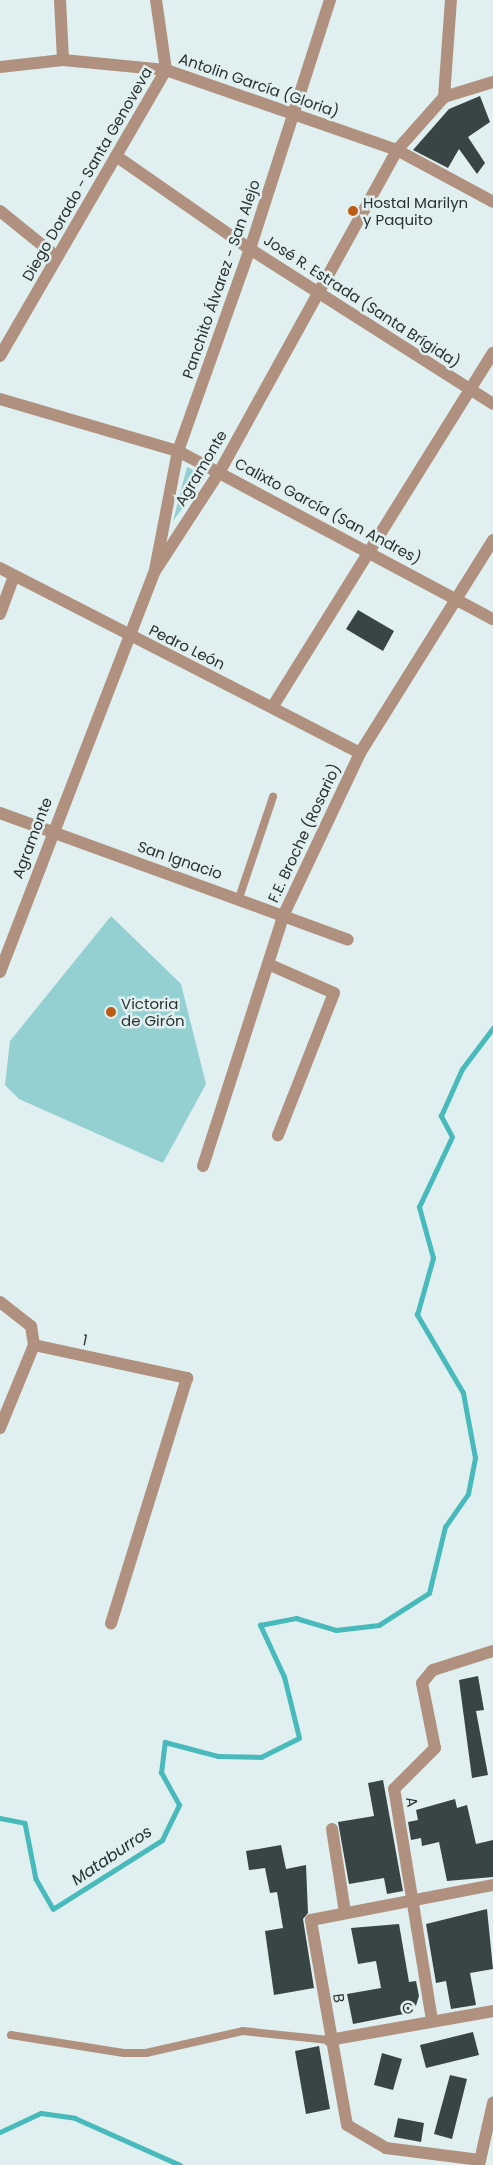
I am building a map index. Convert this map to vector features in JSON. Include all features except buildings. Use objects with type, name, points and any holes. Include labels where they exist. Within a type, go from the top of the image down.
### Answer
[{"type":"street","points":[[60,0],[63,60]]},
{"type":"street","name":"Diego Dorado - Santa Genoveva","points":[[0,356],[166,70],[156,0]]},
{"type":"street","name":"Panchito Álvarez - San Alejo","points":[[155,571],[178,451],[250,249],[330,0]]},
{"type":"street","points":[[451,0],[444,97],[493,82]]},
{"type":"street","name":"Antolin García (Gloria)","points":[[0,67],[63,60],[166,70],[398,150],[493,202]]},
{"type":"street","name":"Agramonte","points":[[0,972],[51,833],[155,571],[220,471],[398,150],[444,97]]},
{"type":"street","name":"José R. Estrada (Santa Brígida)","points":[[116,156],[250,249],[493,404]]},
{"type":"street","points":[[0,212],[57,256]]},
{"type":"street","points":[[274,706],[472,391],[493,353]]},
{"type":"street","name":"Calixto García (San Andres)","points":[[0,399],[178,451],[220,471],[493,619]]},
{"type":"street","name":"F.E. Broche (Rosario)","points":[[203,1166],[284,914],[360,753],[459,600],[493,540]]},
{"type":"street","name":"Pedro León","points":[[0,568],[128,636],[274,706],[360,753]]},
{"type":"street","points":[[0,614],[14,576]]},
{"type":"street","name":"San Ignacio","points":[[0,813],[51,833],[284,914],[348,940]]},
{"type":"street","points":[[268,964],[334,993],[278,1135]]},
{"type":"street","points":[[0,1302],[31,1326],[34,1345],[0,1428]]},
{"type":"street","name":"1","points":[[34,1345],[187,1378],[111,1624]]},
{"type":"street","name":"A","points":[[432,2020],[394,1790],[435,1748],[422,1683],[433,1670],[493,1651]]},
{"type":"street","points":[[332,1829],[345,1912]]},
{"type":"street","name":"B","points":[[480,2162],[386,2148],[347,2125],[329,2040],[311,1920],[411,1898],[493,1885]]},
{"type":"street","name":"C","points":[[329,2040],[432,2020],[493,2011]]},
{"type":"street","points":[[480,2162],[493,2103]]},
{"type":"lane","points":[[239,898],[273,797]]},
{"type":"lane","points":[[11,2035],[146,2053],[243,2032],[329,2040]]},
{"type":"shaded area","points":[[187,467],[206,476],[173,521]]},
{"type":"shaded area","name":"Victoria de Girón","points":[[111,916],[181,984],[206,1084],[163,1163],[19,1099],[5,1085],[10,1041]]},
{"type":"waterway","name":"Mataburros","points":[[0,1818],[25,1823],[36,1879],[53,1909],[162,1840],[179,1805],[161,1773],[165,1742],[218,1756],[261,1757],[299,1738],[284,1677],[260,1625],[296,1618],[336,1630],[379,1625],[429,1593],[445,1527],[468,1494],[475,1458],[463,1393],[417,1315],[433,1258],[419,1207],[452,1137],[441,1116],[462,1069],[493,1028]]},
{"type":"waterway","points":[[0,2132],[41,2113],[75,2118],[180,2165]]},
{"type":"place","name":"Hostal Marilyn y Paquito","points":[[353,211]]},
{"type":"place","name":"Victoria de Girón","points":[[111,1012]]}]
